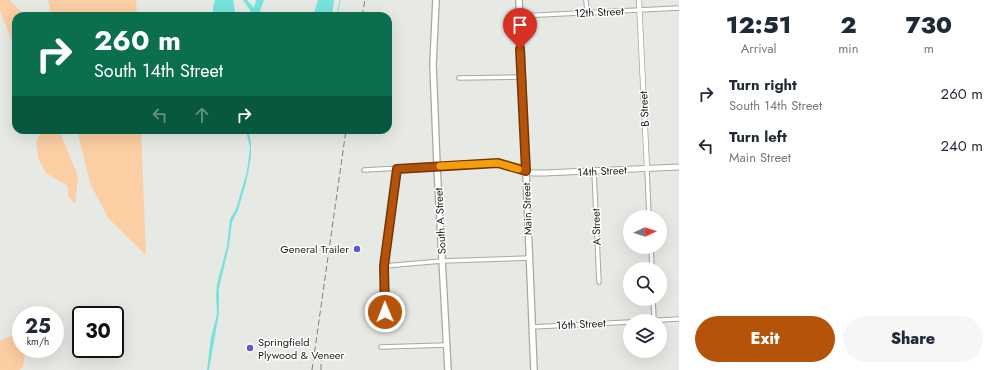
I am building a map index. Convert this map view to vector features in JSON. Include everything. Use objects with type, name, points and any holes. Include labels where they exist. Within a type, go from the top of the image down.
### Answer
[{"type":"main road","name":"South A Street","points":[[436,0],[433,64],[448,370]]},
{"type":"main road","name":"Main Street","points":[[519,0],[534,370]]},
{"type":"main road","name":"14th Street","points":[[437,166],[498,163],[526,171],[544,174],[679,167]]},
{"type":"street","points":[[586,0],[586,13]]},
{"type":"street","name":"B Street","points":[[638,0],[649,210]]},
{"type":"street","name":"12th Street","points":[[519,16],[679,8]]},
{"type":"street","points":[[459,78],[522,77]]},
{"type":"street","points":[[364,170],[437,166]]},
{"type":"street","points":[[385,312],[384,266],[397,169]]},
{"type":"street","name":"A Street","points":[[594,171],[599,282]]},
{"type":"street","points":[[384,266],[442,261],[529,258]]},
{"type":"street","points":[[667,319],[679,319]]},
{"type":"street","name":"16th Street","points":[[532,327],[623,322]]},
{"type":"street","points":[[381,347],[447,346]]},
{"type":"shaded area","points":[[0,0],[9,0],[22,12],[12,12],[12,42],[0,11]]},
{"type":"shaded area","points":[[48,0],[136,0],[137,12],[50,12]]},
{"type":"shaded area","points":[[40,134],[61,134],[78,176],[75,204],[68,196],[68,186],[46,173],[38,158],[36,142]]},
{"type":"shaded area","points":[[78,134],[141,134],[146,255],[108,218],[90,183]]},
{"type":"shaded area","points":[[12,335],[12,358],[24,358],[23,366],[20,370],[0,370],[0,341]]},
{"type":"water","points":[[215,0],[233,0],[235,12],[213,12]]},
{"type":"water","points":[[243,0],[247,0],[254,8],[256,0],[264,0],[260,12],[251,12]]},
{"type":"water","points":[[318,0],[334,0],[332,12],[314,12]]},
{"type":"water","points":[[247,134],[249,134],[251,142],[251,158],[246,183],[238,210],[232,222],[229,246],[219,288],[219,313],[209,370],[207,370],[211,337],[217,314],[217,284],[227,246],[230,219],[236,209],[247,171],[250,148]]},
{"type":"waterway","points":[[338,12],[340,0]]},
{"type":"railway","points":[[363,12],[365,0]]},
{"type":"railway","points":[[312,370],[345,134]]},
{"type":"railway","points":[[321,355],[321,370]]},
{"type":"slow traffic","points":[[440,166],[498,163],[506,164],[518,169]]},
{"type":"place","name":"General Trailer","points":[[357,249]]},
{"type":"place","name":"Springfield Plywood & Veneer","points":[[250,348]]},
{"type":"route","points":[[385,312],[384,266],[397,169],[498,163],[506,164],[526,171],[520,49]]}]
